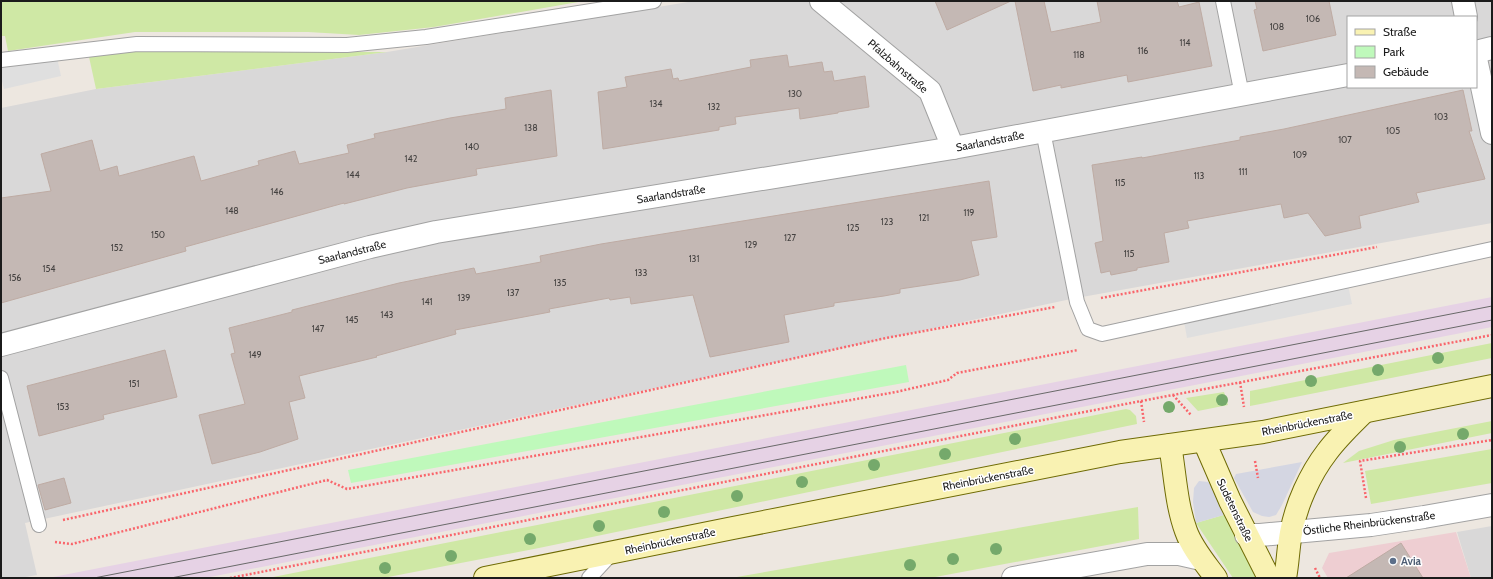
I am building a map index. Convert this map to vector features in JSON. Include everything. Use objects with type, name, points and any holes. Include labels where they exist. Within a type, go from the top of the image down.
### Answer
[{"type":"main road","name":"Rheinbrückenstraße","points":[[485,578],[1120,452],[1263,432],[1492,386]]},
{"type":"main road","points":[[1285,578],[1288,565],[1291,532],[1304,492],[1326,452],[1340,435],[1364,412]]},
{"type":"main road","name":"Sudetenstraße","points":[[1204,440],[1215,469],[1246,535],[1269,578]]},
{"type":"main road","points":[[1170,445],[1182,517],[1186,532],[1201,559],[1216,578]]},
{"type":"street","name":"Pfalzbahnstraße","points":[[821,1],[930,91],[953,148]]},
{"type":"street","points":[[1463,1],[1466,16]]},
{"type":"street","points":[[1477,52],[1492,48]]},
{"type":"street","points":[[1477,64],[1492,133]]},
{"type":"street","name":"Saarlandstraße","points":[[1,345],[363,249],[436,232],[953,148],[1043,130],[1347,75]]},
{"type":"street","name":"Östliche Rheinbrückenstraße","points":[[1246,535],[1371,525],[1492,505]]},
{"type":"street","points":[[1013,578],[1147,554],[1179,554],[1201,559]]},
{"type":"lane","points":[[1,60],[137,44],[347,45],[426,37],[654,1]]},
{"type":"lane","points":[[1223,1],[1242,94]]},
{"type":"lane","points":[[1043,130],[1077,302],[1088,329],[1102,334],[1492,249]]},
{"type":"lane","points":[[1,378],[39,525]]},
{"type":"lane","points":[[589,578],[612,553]]},
{"type":"path","points":[[1102,334],[1088,348],[957,373],[948,380],[896,392],[347,489],[327,480],[72,544],[51,541],[44,536],[39,525],[886,338],[1382,246]]},
{"type":"path","points":[[230,578],[1148,400],[1492,335]]},
{"type":"path","points":[[1371,525],[1360,461],[1492,440]]},
{"type":"shaded area","points":[[694,1],[1492,1],[1492,223],[1071,299],[25,523],[37,575],[20,578],[1,578],[1,108],[96,89],[387,52]]},
{"type":"shaded area","points":[[56,53],[61,76],[4,89],[1,77],[1,60]]},
{"type":"shaded area","points":[[1347,280],[1352,304],[1187,338],[1183,316]]},
{"type":"shaded area","points":[[1492,297],[1492,327],[205,578],[48,578]]},
{"type":"shaded area","points":[[1302,462],[1276,515],[1269,517],[1253,512],[1234,478],[1236,474]]},
{"type":"shaded area","points":[[1199,481],[1208,482],[1216,491],[1227,514],[1196,523],[1193,502],[1194,488]]},
{"type":"shaded area","points":[[1492,526],[1492,578],[1471,578],[1457,532]]},
{"type":"shaded area","points":[[1456,532],[1471,578],[1328,578],[1322,568],[1329,553]]},
{"type":"green space","points":[[1,1],[584,1],[434,27],[359,35],[308,32],[135,32],[8,51],[5,36],[1,36]]},
{"type":"green space","points":[[126,51],[387,52],[96,89],[89,57]]},
{"type":"green space","points":[[1492,343],[1492,358],[1250,406],[1250,391]]},
{"type":"green space","points":[[906,365],[909,382],[351,483],[348,470]]},
{"type":"green space","points":[[1224,392],[1228,405],[1198,411],[1186,398]]},
{"type":"green space","points":[[1126,409],[1130,410],[1136,416],[1137,424],[539,548],[383,578],[268,578]]},
{"type":"green space","points":[[1492,421],[1492,433],[1343,463],[1359,451],[1394,440]]},
{"type":"green space","points":[[1492,449],[1492,483],[1371,504],[1365,471]]},
{"type":"green space","points":[[1138,507],[1139,539],[930,578],[731,578]]},
{"type":"green space","points":[[1227,514],[1261,578],[1233,578],[1196,523]]},
{"type":"building","points":[[935,1],[1011,1],[947,30]]},
{"type":"building","points":[[1015,1],[1044,1],[1051,32],[1101,22],[1097,1],[1177,1],[1179,7],[1199,2],[1212,66],[1128,82],[1127,75],[1061,88],[1061,85],[1033,91]]},
{"type":"building","points":[[1255,1],[1329,1],[1336,35],[1263,51],[1254,10],[1257,9]]},
{"type":"building","points":[[787,55],[789,67],[822,62],[824,72],[832,71],[834,81],[865,76],[869,107],[800,119],[799,108],[735,117],[736,124],[719,127],[719,130],[603,149],[598,92],[627,87],[625,77],[671,69],[673,79],[678,78],[679,81],[751,67],[750,60]]},
{"type":"building","points":[[551,90],[557,156],[476,169],[477,175],[407,188],[344,203],[185,247],[186,251],[1,303],[1,198],[51,191],[41,154],[92,140],[100,171],[117,166],[119,176],[194,156],[201,181],[259,165],[258,161],[295,151],[299,164],[349,153],[347,145],[375,138],[374,134],[450,118],[506,109],[505,98]]},
{"type":"building","points":[[1463,90],[1472,131],[1469,131],[1485,179],[1416,193],[1419,202],[1359,216],[1361,228],[1325,236],[1308,213],[1284,218],[1281,204],[1187,221],[1189,228],[1164,233],[1169,262],[1111,275],[1110,271],[1101,273],[1095,243],[1103,241],[1092,165],[1142,158],[1240,140],[1240,137],[1284,129]]},
{"type":"building","points":[[989,181],[997,237],[971,241],[979,275],[960,280],[900,289],[900,293],[834,303],[834,306],[784,315],[789,342],[710,357],[693,295],[631,304],[630,297],[610,300],[609,298],[549,309],[550,312],[455,330],[456,334],[376,356],[377,357],[299,376],[305,398],[289,402],[298,439],[260,452],[212,464],[199,415],[245,404],[231,354],[235,353],[229,328],[292,312],[292,310],[399,283],[474,268],[476,274],[541,262],[540,256],[601,244]]},
{"type":"building","points":[[165,350],[177,397],[103,415],[104,419],[39,436],[27,386]]},
{"type":"building","points":[[64,478],[71,503],[45,510],[38,485]]},
{"type":"building","name":"Avia","points":[[1401,543],[1423,578],[1346,578]]},
{"type":"tram line","points":[[94,578],[1492,306]]},
{"type":"tram line","points":[[171,578],[1492,320]]},
{"type":"place","name":"Avia","points":[[1393,561]]}]
